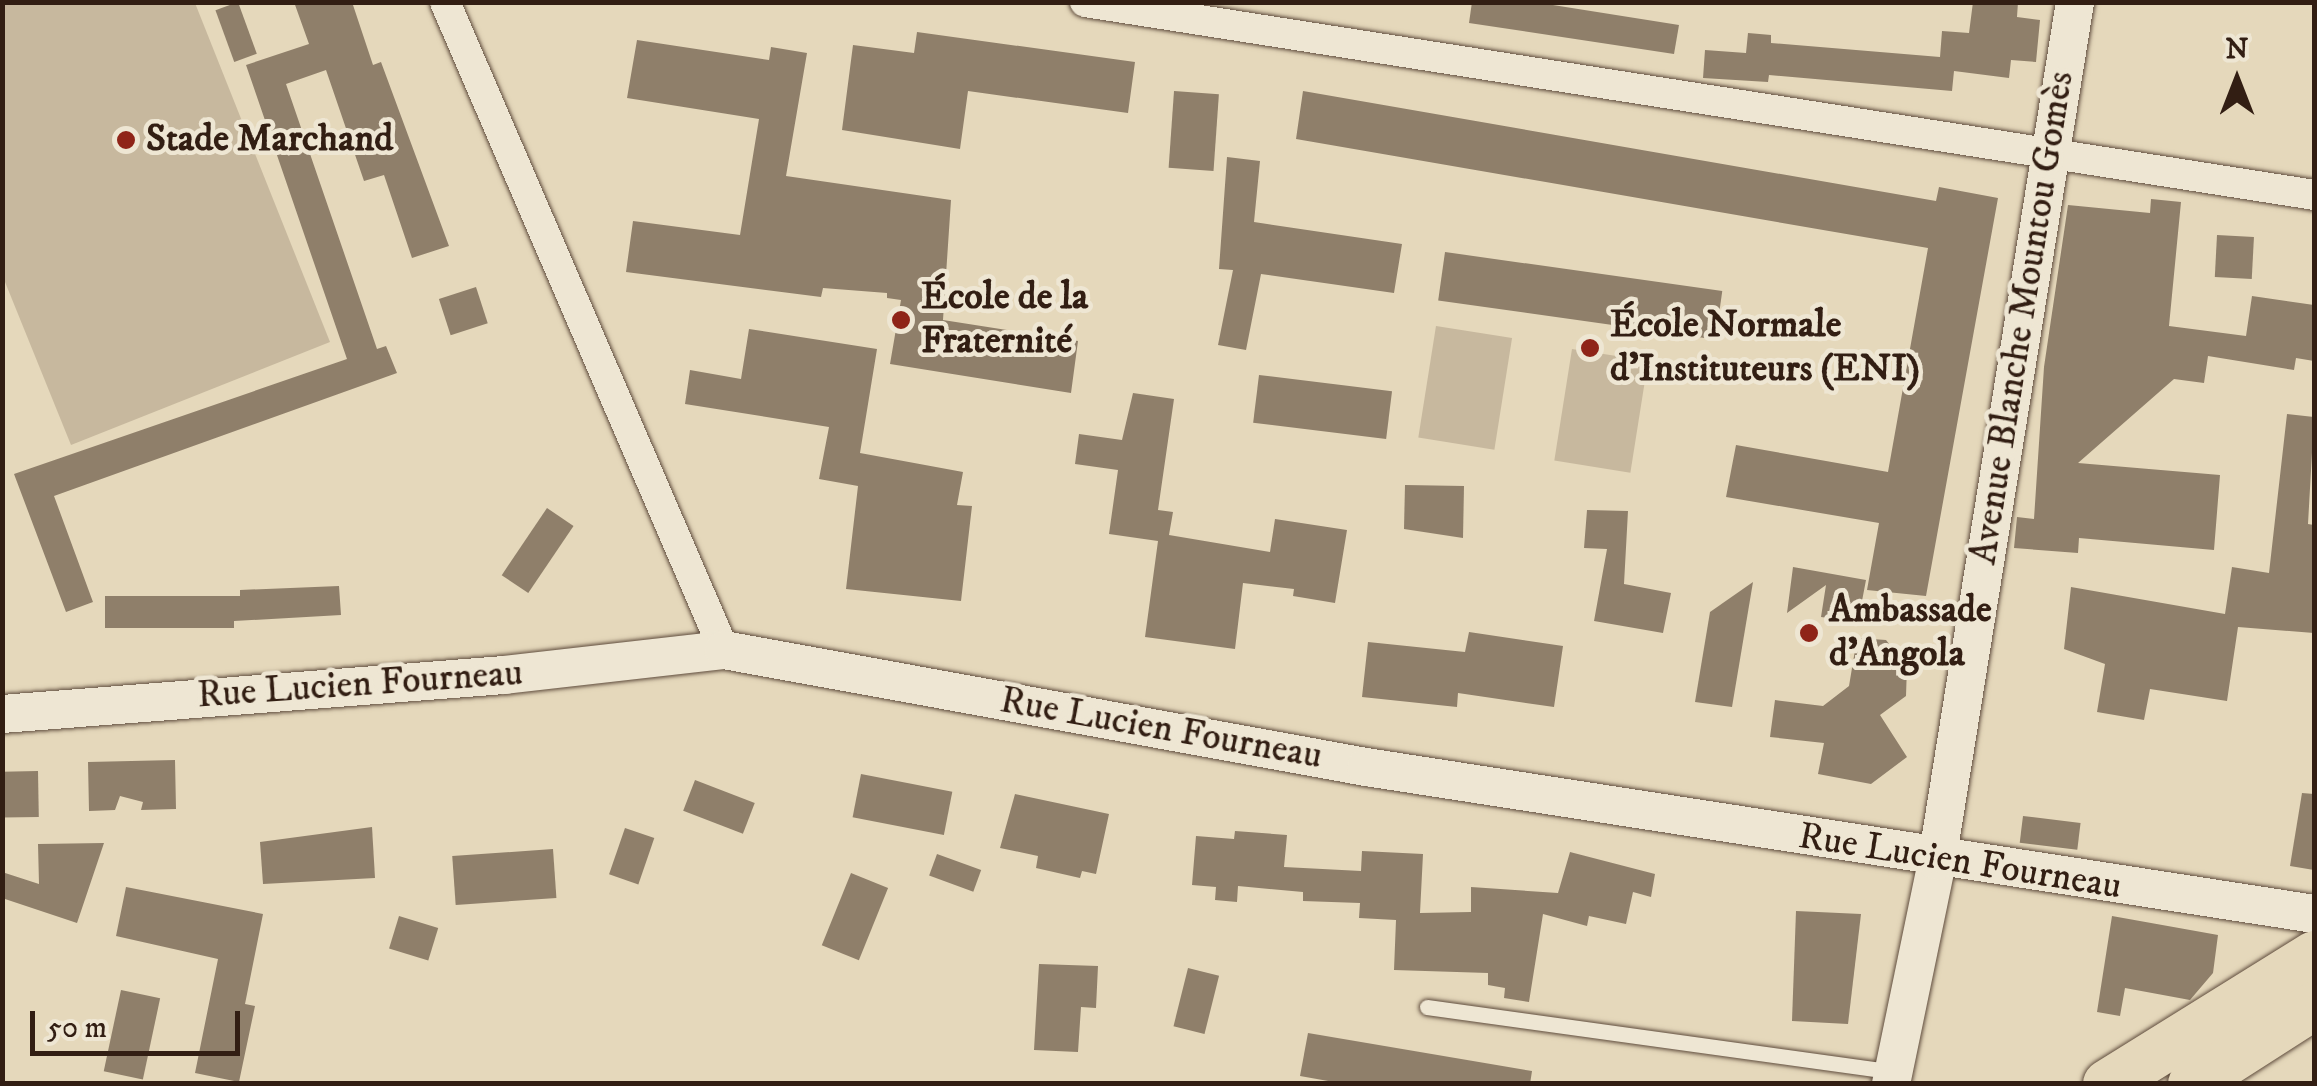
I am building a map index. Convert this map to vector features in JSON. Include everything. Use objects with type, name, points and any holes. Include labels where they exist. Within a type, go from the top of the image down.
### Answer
[{"type":"main road","points":[[2107,1084],[2314,955]]},
{"type":"main road","points":[[2192,1084],[2314,1006]]},
{"type":"street","points":[[445,2],[724,650]]},
{"type":"street","points":[[1085,2],[2049,157],[2314,195]]},
{"type":"street","name":"Avenue Blanche Mountou Gomès","points":[[1901,1072],[2075,2]]},
{"type":"street","name":"Rue Lucien Fourneau","points":[[2,714],[504,675],[724,650],[1366,767],[1938,861],[2314,914]]},
{"type":"lane","points":[[1427,1008],[1901,1072]]},
{"type":"shaded area","name":"Stade Marchand","points":[[3,3],[195,3],[330,342],[71,445],[3,277]]},
{"type":"shaded area","points":[[1436,326],[1512,338],[1494,450],[1418,438]]},
{"type":"shaded area","points":[[1572,349],[1648,361],[1630,473],[1554,461]]},
{"type":"building","points":[[238,2],[257,54],[234,62],[215,10]]},
{"type":"building","points":[[294,2],[352,2],[373,65],[381,62],[449,246],[412,258],[384,175],[364,181],[326,70],[286,84],[377,349],[386,346],[397,373],[54,496],[93,602],[66,612],[14,474],[347,359],[246,65],[309,44]]},
{"type":"building","points":[[1472,2],[1534,2],[1679,25],[1674,54],[1469,23]]},
{"type":"building","points":[[1973,2],[2018,2],[2017,17],[2040,20],[2036,62],[2011,60],[2009,78],[1954,71],[1952,91],[1769,75],[1768,82],[1703,78],[1705,50],[1746,53],[1748,33],[1771,35],[1771,43],[1940,57],[1942,31],[1969,33]]},
{"type":"building","points":[[917,32],[1135,62],[1128,113],[968,91],[960,149],[842,130],[853,45],[914,53]]},
{"type":"building","points":[[637,40],[769,60],[771,47],[807,53],[786,176],[951,200],[943,320],[1078,341],[1071,393],[890,364],[901,300],[887,298],[887,293],[823,288],[821,297],[626,272],[633,221],[740,235],[759,119],[627,98]]},
{"type":"building","points":[[1174,91],[1219,94],[1214,171],[1169,168]]},
{"type":"building","points":[[1303,91],[1936,201],[1939,187],[1998,198],[1926,596],[1867,590],[1879,523],[1726,497],[1736,445],[1888,472],[1928,248],[1296,139]]},
{"type":"building","points":[[1227,157],[1260,161],[1254,222],[1402,244],[1394,293],[1261,274],[1246,350],[1218,345],[1233,270],[1219,269]]},
{"type":"building","points":[[2151,199],[2181,202],[2169,326],[2246,336],[2252,296],[2314,305],[2314,361],[2296,358],[2294,370],[2208,356],[2204,383],[2174,379],[2078,463],[2220,475],[2214,550],[2079,538],[2078,553],[2014,548],[2017,517],[2034,519],[2044,367],[2068,205],[2150,213]]},
{"type":"building","points":[[2217,235],[2254,237],[2252,279],[2215,277]]},
{"type":"building","points":[[1445,252],[1722,291],[1715,339],[1438,301]]},
{"type":"building","points":[[476,287],[488,323],[451,335],[439,299]]},
{"type":"building","points":[[749,329],[877,349],[860,453],[963,472],[957,505],[972,506],[961,601],[846,589],[858,486],[819,479],[829,427],[685,404],[690,370],[741,379]]},
{"type":"building","points":[[1259,375],[1392,391],[1386,439],[1253,423]]},
{"type":"building","points":[[1133,393],[1174,399],[1158,510],[1173,512],[1169,535],[1270,552],[1275,519],[1347,530],[1335,603],[1293,596],[1294,589],[1243,583],[1235,649],[1145,637],[1158,541],[1109,534],[1118,470],[1075,464],[1079,434],[1122,440]]},
{"type":"building","points":[[2287,414],[2314,417],[2308,524],[2314,525],[2314,633],[2238,627],[2227,701],[2150,689],[2144,720],[2097,712],[2105,664],[2064,649],[2071,587],[2225,614],[2232,567],[2269,573]]},
{"type":"building","points":[[1405,485],[1464,486],[1463,538],[1404,529]]},
{"type":"building","points":[[547,508],[574,526],[528,593],[502,575]]},
{"type":"building","points":[[1587,510],[1628,511],[1624,584],[1671,593],[1663,633],[1594,621],[1607,549],[1584,548]]},
{"type":"building","points":[[1793,567],[1866,580],[1858,622],[1821,617],[1826,585],[1787,613]]},
{"type":"building","points":[[1753,582],[1732,707],[1695,702],[1710,612]]},
{"type":"building","points":[[339,586],[341,615],[234,621],[234,628],[105,628],[105,596],[240,596],[240,590]]},
{"type":"building","points":[[1469,632],[1563,646],[1554,707],[1458,693],[1457,707],[1362,697],[1368,642],[1465,652]]},
{"type":"building","points":[[1857,638],[1886,640],[1907,666],[1906,696],[1880,715],[1907,757],[1871,784],[1818,774],[1824,743],[1770,737],[1775,700],[1823,706],[1849,686]]},
{"type":"building","points":[[175,760],[176,809],[141,810],[143,802],[120,796],[115,810],[89,811],[88,762]]},
{"type":"building","points":[[38,771],[39,817],[3,818],[2,772]]},
{"type":"building","points":[[861,774],[952,792],[944,835],[853,817]]},
{"type":"building","points":[[695,780],[755,803],[743,834],[683,811]]},
{"type":"building","points":[[2302,793],[2314,794],[2314,870],[2290,866]]},
{"type":"building","points":[[1015,794],[1109,814],[1096,874],[1082,871],[1080,878],[1036,868],[1038,856],[1000,848]]},
{"type":"building","points":[[2023,816],[2081,823],[2077,850],[2020,843]]},
{"type":"building","points":[[372,827],[375,878],[263,884],[260,842]]},
{"type":"building","points":[[625,828],[654,838],[638,884],[609,874]]},
{"type":"building","points":[[1235,831],[1287,835],[1284,867],[1361,871],[1362,851],[1423,854],[1420,913],[1471,912],[1471,887],[1558,893],[1570,852],[1655,874],[1651,897],[1633,892],[1626,924],[1589,916],[1587,926],[1543,914],[1529,1002],[1504,998],[1505,988],[1488,985],[1488,973],[1394,970],[1396,920],[1359,918],[1360,903],[1303,901],[1303,892],[1238,886],[1237,902],[1215,900],[1216,887],[1192,885],[1196,836],[1234,839]]},
{"type":"building","points":[[104,843],[77,923],[2,898],[2,872],[39,884],[38,844]]},
{"type":"building","points":[[553,849],[556,898],[456,905],[452,856]]},
{"type":"building","points":[[937,854],[981,870],[973,892],[929,876]]},
{"type":"building","points":[[851,873],[888,888],[859,960],[822,945]]},
{"type":"building","points":[[126,887],[263,914],[245,1004],[255,1006],[239,1082],[195,1073],[218,959],[116,936]]},
{"type":"building","points":[[1796,911],[1861,914],[1848,1024],[1792,1021]]},
{"type":"building","points":[[399,916],[438,928],[428,961],[389,949]]},
{"type":"building","points":[[2112,916],[2218,935],[2213,973],[2190,1000],[2125,988],[2120,1016],[2097,1012]]},
{"type":"building","points":[[1039,964],[1098,966],[1096,1008],[1081,1007],[1078,1052],[1034,1050]]},
{"type":"building","points":[[1188,968],[1219,976],[1205,1034],[1173,1026]]},
{"type":"building","points":[[121,990],[160,998],[143,1080],[104,1071]]},
{"type":"building","points":[[1308,1033],[1532,1071],[1530,1084],[1345,1084],[1300,1076]]},
{"type":"place","name":"Stade Marchand","points":[[126,140]]},
{"type":"place","name":"École de la Fraternité","points":[[901,320]]},
{"type":"place","name":"École Normale d'Instituteurs (ENI)","points":[[1590,348]]},
{"type":"place","name":"Ambassade d'Angola","points":[[1809,633]]}]
